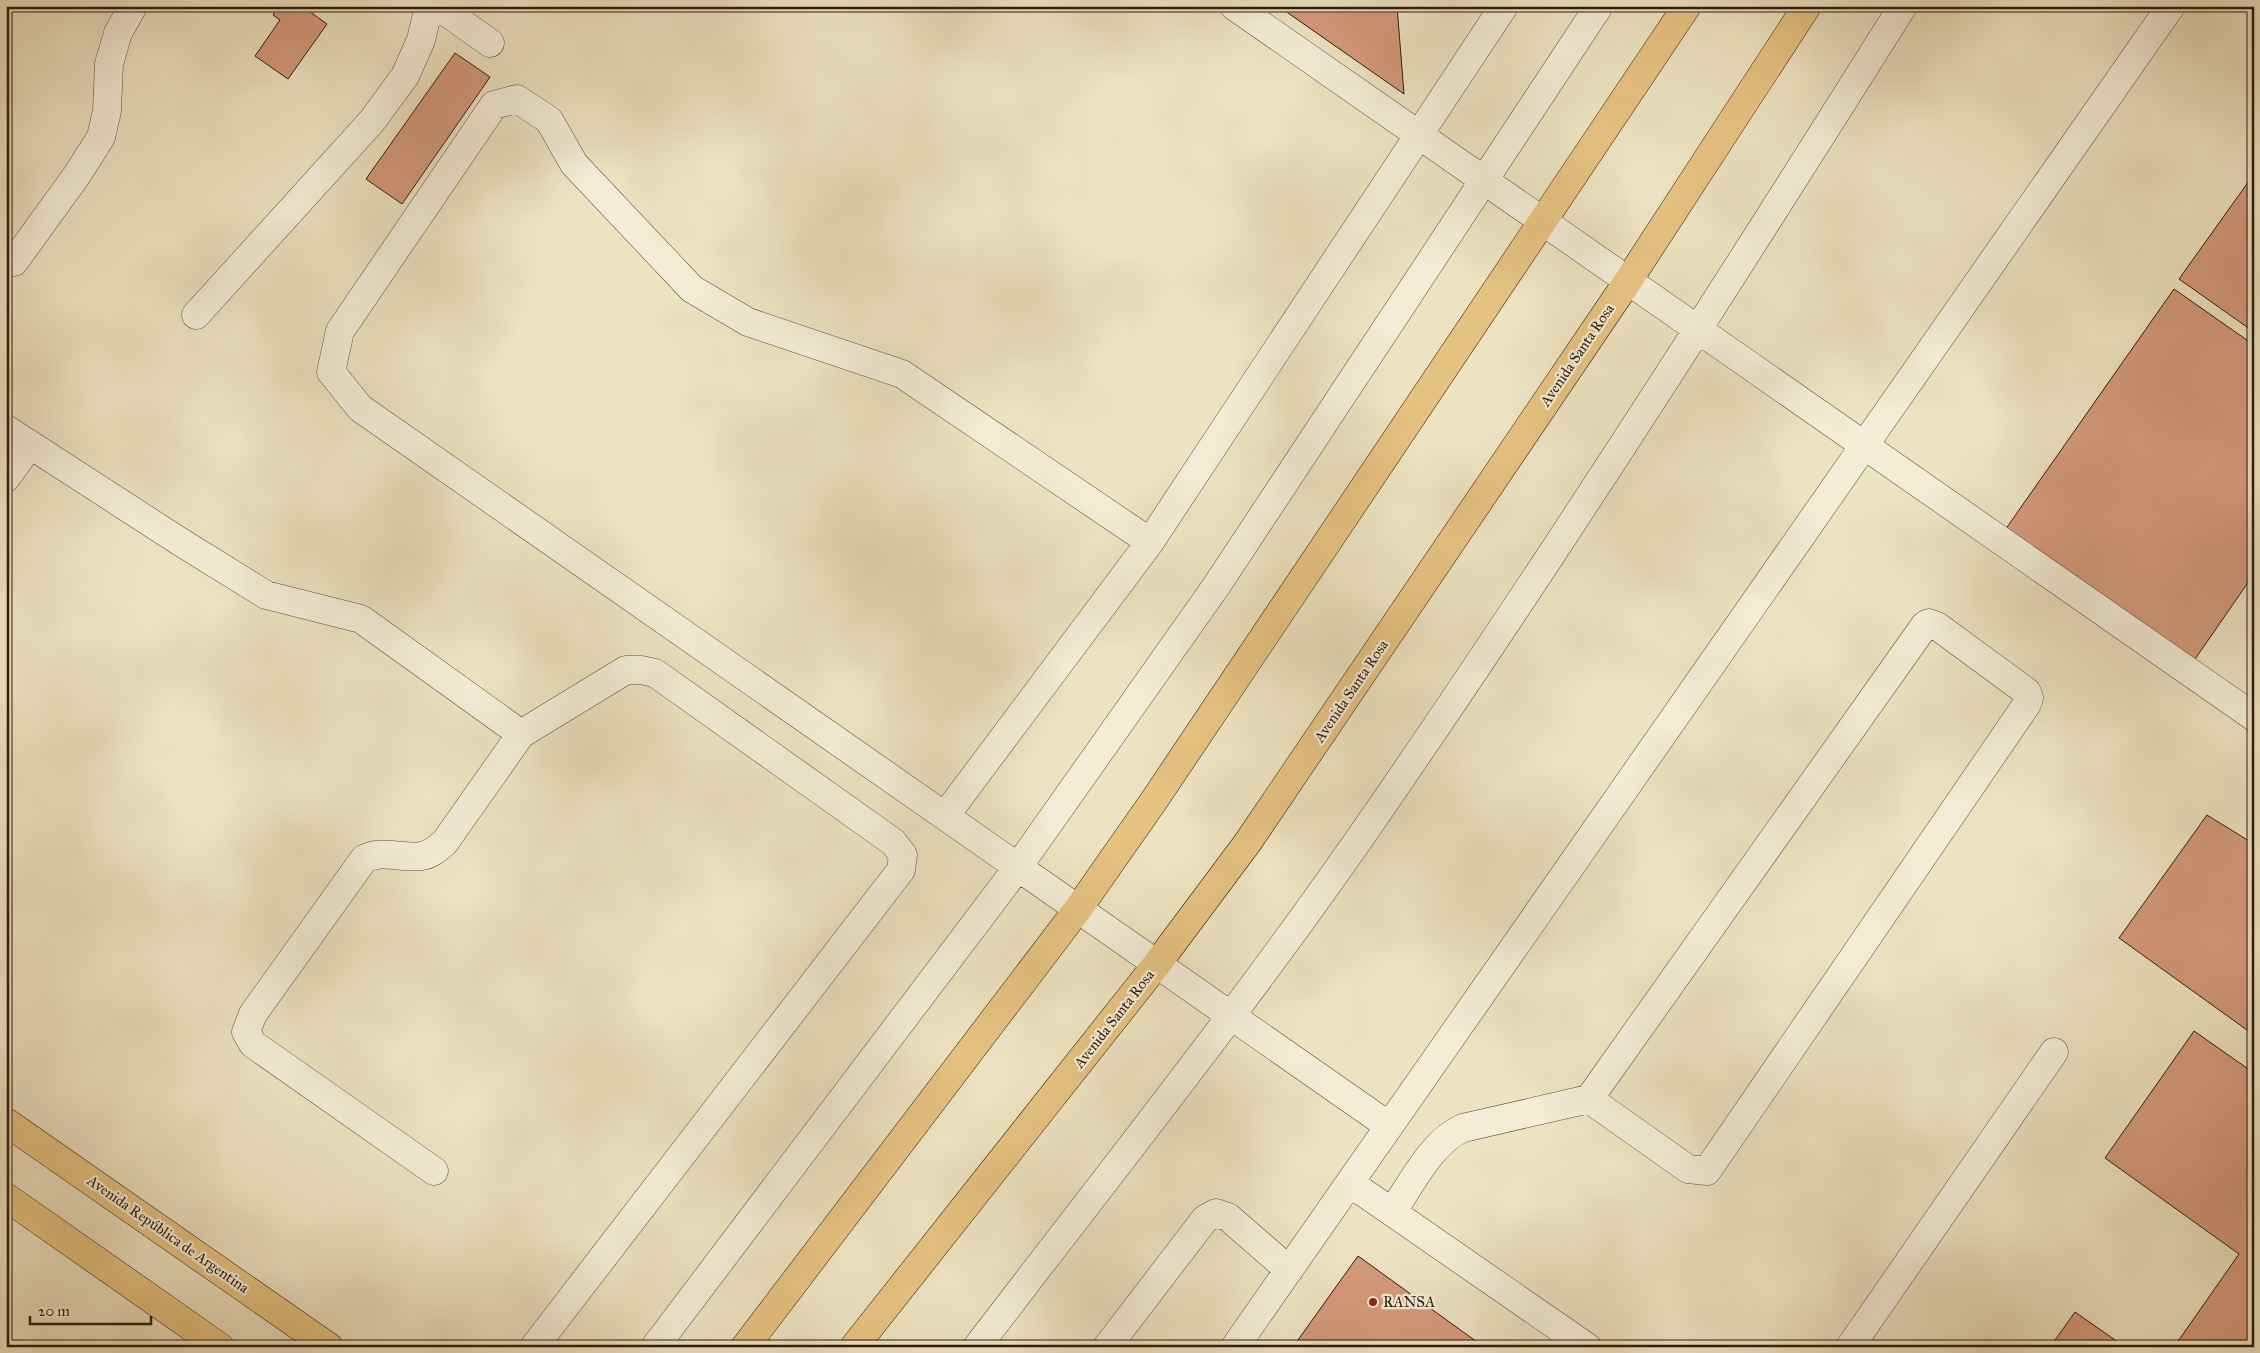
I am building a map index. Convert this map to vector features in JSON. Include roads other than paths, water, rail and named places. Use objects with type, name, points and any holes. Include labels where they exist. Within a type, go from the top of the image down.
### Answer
[{"type":"main road","points":[[745,1347],[1078,908],[1155,798],[1544,222],[1687,6]]},
{"type":"main road","name":"Avenida Santa Rosa","points":[[854,1347],[1157,964],[1248,842],[1628,281],[1807,6]]},
{"type":"main road","name":"Avenida República de Argentina","points":[[6,1122],[329,1347]]},
{"type":"main road","points":[[6,1196],[220,1347]]},
{"type":"street","points":[[14,262],[77,175],[101,137],[107,111],[109,64],[118,33],[133,6]]},
{"type":"street","points":[[196,315],[372,120],[405,76],[421,40],[429,6]]},
{"type":"street","points":[[438,6],[490,43]]},
{"type":"street","points":[[1234,6],[2254,718]]},
{"type":"street","points":[[945,816],[1150,542],[1417,134],[1504,6]]},
{"type":"street","points":[[655,1347],[1018,867],[1217,585],[1599,6]]},
{"type":"street","points":[[977,1347],[1232,1016],[1379,810],[1699,330],[1903,6]]},
{"type":"street","points":[[1235,1347],[2171,6]]},
{"type":"street","points":[[1150,542],[902,374],[748,322],[692,289],[574,164],[549,120],[517,99],[494,105],[340,331],[331,372],[360,408],[1389,1126]]},
{"type":"street","points":[[6,429],[266,595],[361,619],[521,734]]},
{"type":"street","points":[[6,478],[30,445]]},
{"type":"street","points":[[1392,1212],[1436,1148],[1450,1133],[1462,1128],[1589,1098],[1925,625],[1937,626],[2027,692],[2029,698],[2027,704],[1707,1171],[1688,1169],[1589,1098]]},
{"type":"street","points":[[434,1171],[253,1044],[246,1032],[253,1014],[364,859],[373,854],[422,856],[433,852],[445,842],[521,734],[626,670],[655,673],[892,842],[902,855],[901,870],[534,1347]]},
{"type":"street","points":[[1850,1347],[2054,1052]]},
{"type":"street","points":[[1350,1183],[1587,1347]]},
{"type":"street","points":[[1107,1347],[1205,1219],[1216,1212],[1228,1217],[1289,1270]]},
{"type":"place","name":"RANSA","points":[[1373,1302]]}]
